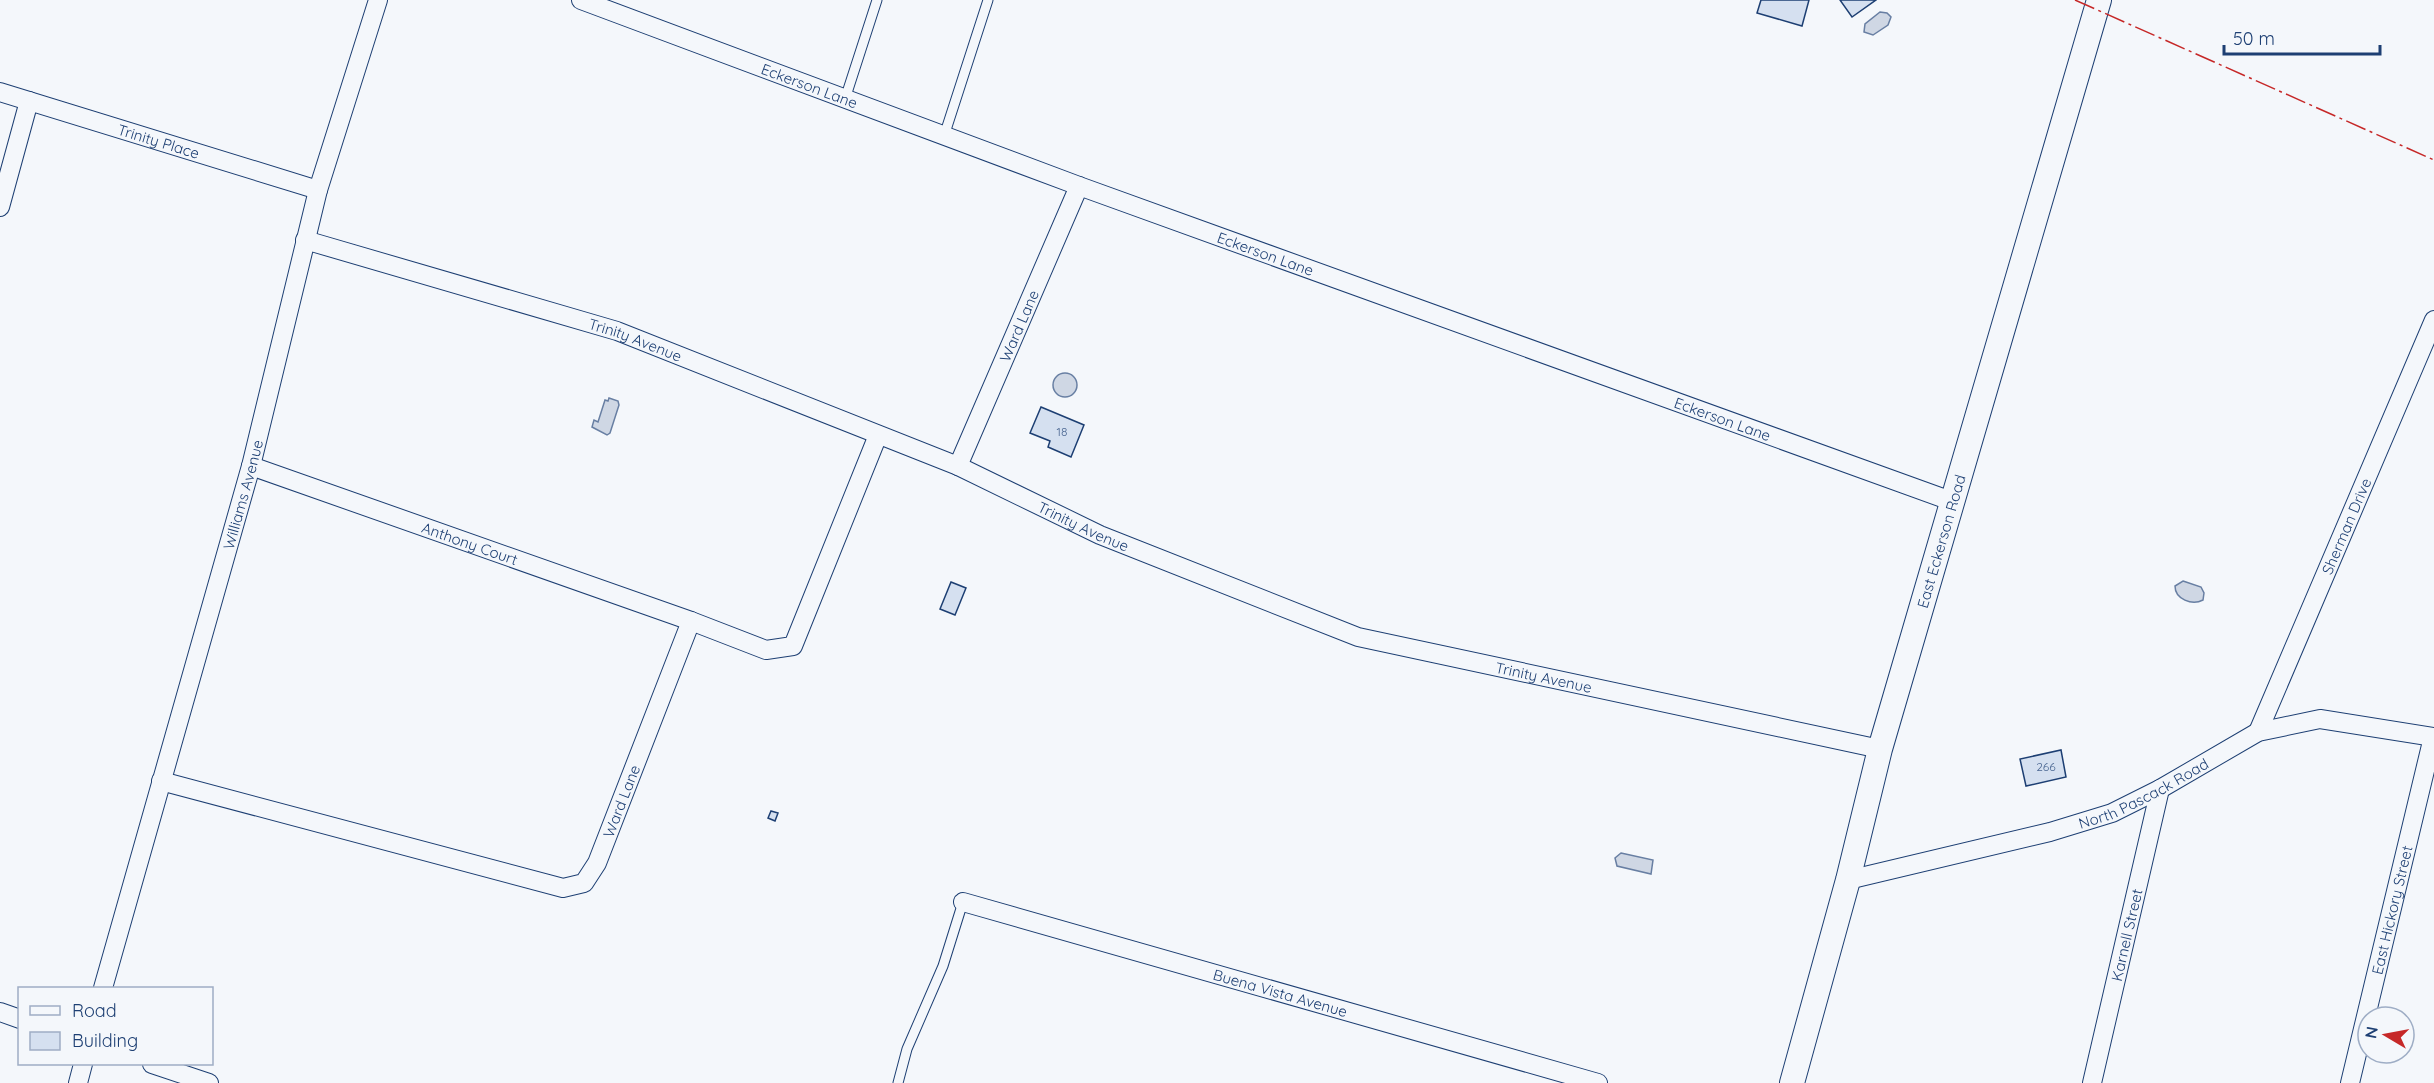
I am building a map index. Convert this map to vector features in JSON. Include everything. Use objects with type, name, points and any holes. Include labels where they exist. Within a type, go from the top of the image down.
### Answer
[{"type":"street","name":"Williams Avenue","points":[[103,987],[251,466],[318,190],[378,0]]},
{"type":"street","name":"Eckerson Lane","points":[[581,0],[1079,186],[1951,501]]},
{"type":"street","name":"East Eckerson Road","points":[[1792,1083],[1848,880],[1880,749],[2098,0]]},
{"type":"street","name":"Trinity Place","points":[[0,92],[318,190]]},
{"type":"street","points":[[0,207],[29,101]]},
{"type":"street","name":"Ward Lane","points":[[958,466],[1079,186]]},
{"type":"street","name":"Trinity Avenue","points":[[305,240],[617,331],[958,466],[1100,535],[1358,637],[1880,749]]},
{"type":"street","name":"Sherman Drive","points":[[2258,732],[2434,320]]},
{"type":"street","points":[[691,621],[766,650],[793,646],[878,435]]},
{"type":"street","name":"Anthony Court","points":[[251,466],[691,621]]},
{"type":"street","name":"Ward Lane","points":[[161,781],[563,888],[584,883],[597,864],[691,621]]},
{"type":"street","name":"North Pascack Road","points":[[1848,880],[2050,832],[2112,813],[2160,789],[2258,732],[2320,719],[2434,737]]},
{"type":"street","name":"East Hickory Street","points":[[2350,1083],[2434,737]]},
{"type":"street","name":"Karnell Street","points":[[2092,1083],[2160,789]]},
{"type":"street","name":"Buena Vista Avenue","points":[[963,902],[1598,1083]]},
{"type":"street","points":[[0,1012],[18,1018]]},
{"type":"street","points":[[78,1083],[83,1065]]},
{"type":"street","points":[[155,1065],[210,1083]]},
{"type":"lane","points":[[845,99],[877,0]]},
{"type":"lane","points":[[944,136],[988,0]]},
{"type":"lane","points":[[898,1083],[908,1049],[943,966],[963,902]]},
{"type":"shaded area","points":[[1880,12],[1887,13],[1891,17],[1888,25],[1873,35],[1864,32],[1865,24]]},
{"type":"shaded area","points":[[1065,373],[1073,377],[1077,385],[1073,393],[1065,397],[1057,393],[1053,385],[1057,377]]},
{"type":"shaded area","points":[[609,398],[618,401],[619,405],[610,433],[607,435],[592,427],[594,420],[598,422],[605,400],[608,401]]},
{"type":"shaded area","points":[[2183,581],[2201,587],[2204,593],[2203,600],[2189,602],[2181,598],[2175,586]]},
{"type":"shaded area","points":[[1621,853],[1653,860],[1651,874],[1617,866],[1615,858]]},
{"type":"building","points":[[1761,0],[1809,0],[1802,26],[1757,13]]},
{"type":"building","points":[[1840,0],[1876,0],[1852,17]]},
{"type":"building","points":[[1041,407],[1084,425],[1071,457],[1048,447],[1050,441],[1030,433]]},
{"type":"building","points":[[951,582],[966,588],[955,615],[940,609]]},
{"type":"building","points":[[2061,750],[2066,777],[2026,786],[2020,759]]},
{"type":"building","points":[[771,811],[778,813],[775,821],[768,818]]},
{"type":"power","points":[[2075,0],[2434,160]]}]
